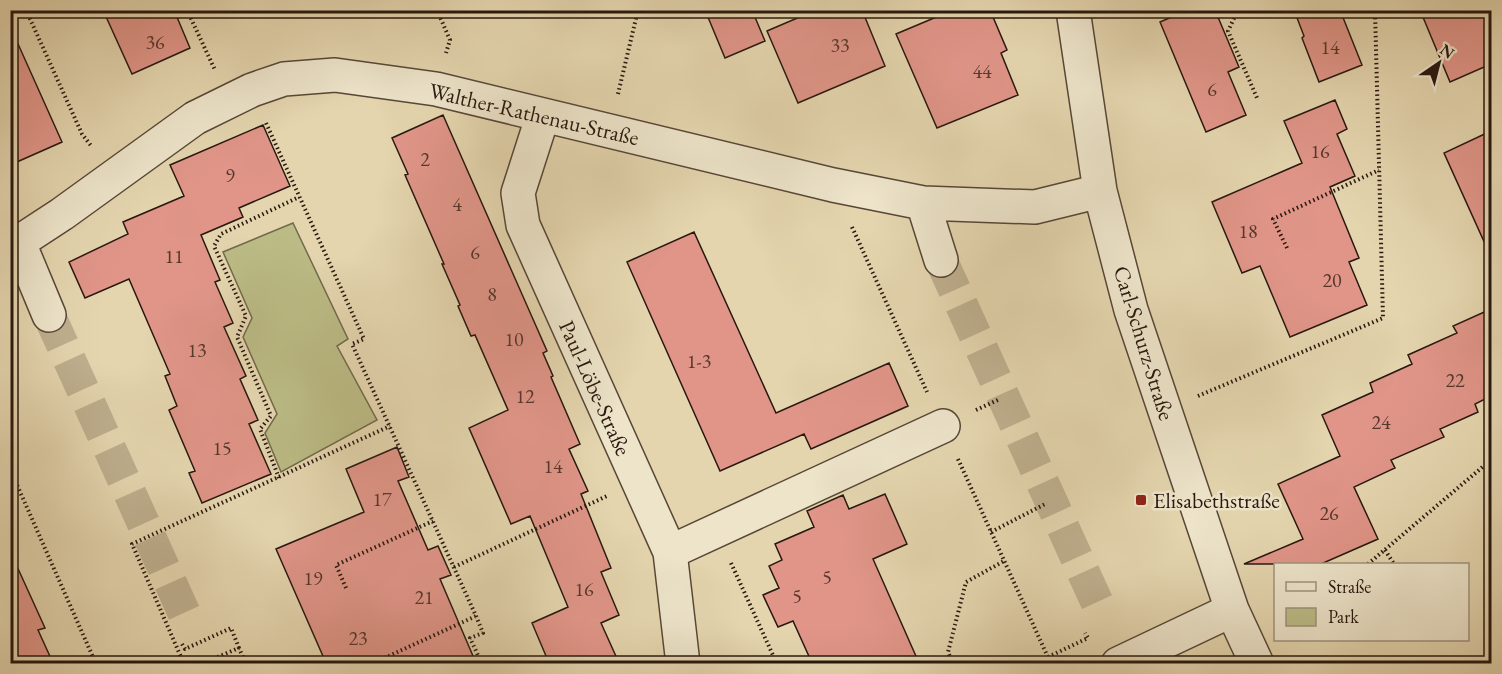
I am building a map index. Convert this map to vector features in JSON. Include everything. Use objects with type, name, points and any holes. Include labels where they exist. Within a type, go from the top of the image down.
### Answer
[{"type":"street","name":"Carl-Schurz-Straße","points":[[1073,10],[1100,191],[1131,310],[1232,610],[1257,663]]},
{"type":"street","name":"Walther-Rathenau-Straße","points":[[15,246],[195,118],[240,95],[284,78],[335,75],[436,89],[833,185],[923,203],[1035,207],[1100,191]]},
{"type":"street","name":"Paul-Löbe-Straße","points":[[543,115],[518,193],[523,225],[670,552],[683,663]]},
{"type":"street","points":[[923,203],[941,260]]},
{"type":"street","points":[[15,246],[48,315]]},
{"type":"street","points":[[670,552],[943,426]]},
{"type":"street","points":[[1118,663],[1232,610]]},
{"type":"path","points":[[26,10],[82,134],[114,177]]},
{"type":"path","points":[[187,10],[299,197],[364,339],[352,344],[483,633],[470,638],[482,663]]},
{"type":"path","points":[[436,89],[450,40],[437,10]]},
{"type":"path","points":[[610,132],[638,10]]},
{"type":"path","points":[[1238,10],[1228,31],[1257,98]]},
{"type":"path","points":[[1164,410],[1383,318],[1375,10]]},
{"type":"path","points":[[1287,248],[1273,219],[1379,170]]},
{"type":"path","points":[[279,478],[260,429],[271,416],[237,338],[246,316],[214,246],[221,234],[299,197]]},
{"type":"path","points":[[184,663],[132,544],[390,426]]},
{"type":"path","points":[[1369,563],[1491,459]]},
{"type":"path","points":[[10,469],[96,663]]},
{"type":"path","points":[[454,567],[637,482]]},
{"type":"path","points":[[991,532],[1047,503]]},
{"type":"path","points":[[346,588],[336,565],[433,521]]},
{"type":"path","points":[[715,530],[777,663]]},
{"type":"path","points":[[1385,549],[1393,563]]},
{"type":"path","points":[[953,663],[948,652],[966,582],[1004,561]]},
{"type":"path","points":[[381,663],[380,660],[476,616]]},
{"type":"path","points":[[182,644],[185,649],[231,628],[246,663]]},
{"type":"path","points":[[1048,657],[1089,638],[1085,633]]},
{"type":"path","points":[[201,663],[239,648]]},
{"type":"path","points":[[761,663],[775,657]]},
{"type":"green space","points":[[293,223],[348,339],[337,346],[377,420],[281,472],[265,433],[277,414],[243,337],[252,318],[223,252]]},
{"type":"building","points":[[103,10],[174,10],[190,48],[132,74]]},
{"type":"building","points":[[705,10],[752,10],[765,41],[725,58]]},
{"type":"building","points":[[816,10],[862,10],[885,66],[798,103],[767,31]]},
{"type":"building","points":[[953,10],[990,10],[1007,50],[1001,53],[1018,95],[937,128],[896,34]]},
{"type":"building","points":[[1188,10],[1215,10],[1239,67],[1228,72],[1246,115],[1206,132],[1160,22]]},
{"type":"building","points":[[1294,10],[1340,10],[1362,65],[1319,82]]},
{"type":"building","points":[[1420,10],[1491,10],[1491,64],[1450,82]]},
{"type":"building","points":[[10,26],[62,142],[10,165]]},
{"type":"building","points":[[1335,100],[1347,129],[1337,134],[1355,176],[1330,187],[1359,258],[1349,262],[1367,305],[1290,337],[1260,266],[1242,273],[1212,202],[1302,163],[1284,121]]},
{"type":"building","points":[[443,115],[547,351],[543,353],[553,376],[551,377],[580,444],[569,449],[588,491],[581,494],[611,568],[601,572],[619,615],[601,623],[619,663],[549,663],[532,623],[568,607],[530,516],[511,524],[469,428],[508,410],[475,335],[471,336],[458,306],[460,305],[442,264],[444,264],[405,175],[408,174],[392,138]]},
{"type":"building","points":[[263,125],[290,186],[239,208],[243,217],[201,235],[220,280],[215,282],[233,323],[224,327],[246,376],[240,379],[258,420],[249,424],[271,474],[202,503],[189,473],[195,471],[169,410],[177,406],[165,376],[170,374],[129,279],[85,298],[69,262],[128,234],[123,222],[184,196],[170,165]]},
{"type":"building","points":[[1491,131],[1491,257],[1444,153]]},
{"type":"building","points":[[694,232],[776,413],[889,363],[908,406],[811,449],[804,434],[720,471],[627,262]]},
{"type":"building","points":[[1491,309],[1491,396],[1475,404],[1478,412],[1440,429],[1444,437],[1391,460],[1395,468],[1354,487],[1378,539],[1323,563],[1244,564],[1303,539],[1278,484],[1340,456],[1322,415],[1373,392],[1370,383],[1412,364],[1408,355],[1457,333],[1453,326]]},
{"type":"building","points":[[397,447],[409,477],[398,481],[428,550],[438,546],[451,575],[440,579],[476,663],[326,663],[276,549],[364,512],[346,469]]},
{"type":"building","points":[[885,494],[907,544],[873,559],[919,663],[812,663],[793,621],[778,627],[763,595],[779,588],[769,566],[782,560],[775,544],[814,527],[807,511],[843,495],[849,509]]},
{"type":"building","points":[[10,551],[45,628],[38,630],[53,663],[10,663]]},
{"type":"tunnel","points":[[941,260],[1101,611]]},
{"type":"tunnel","points":[[49,315],[190,626]]},
{"type":"place","name":"Elisabethstraße","points":[[1141,500]]}]
